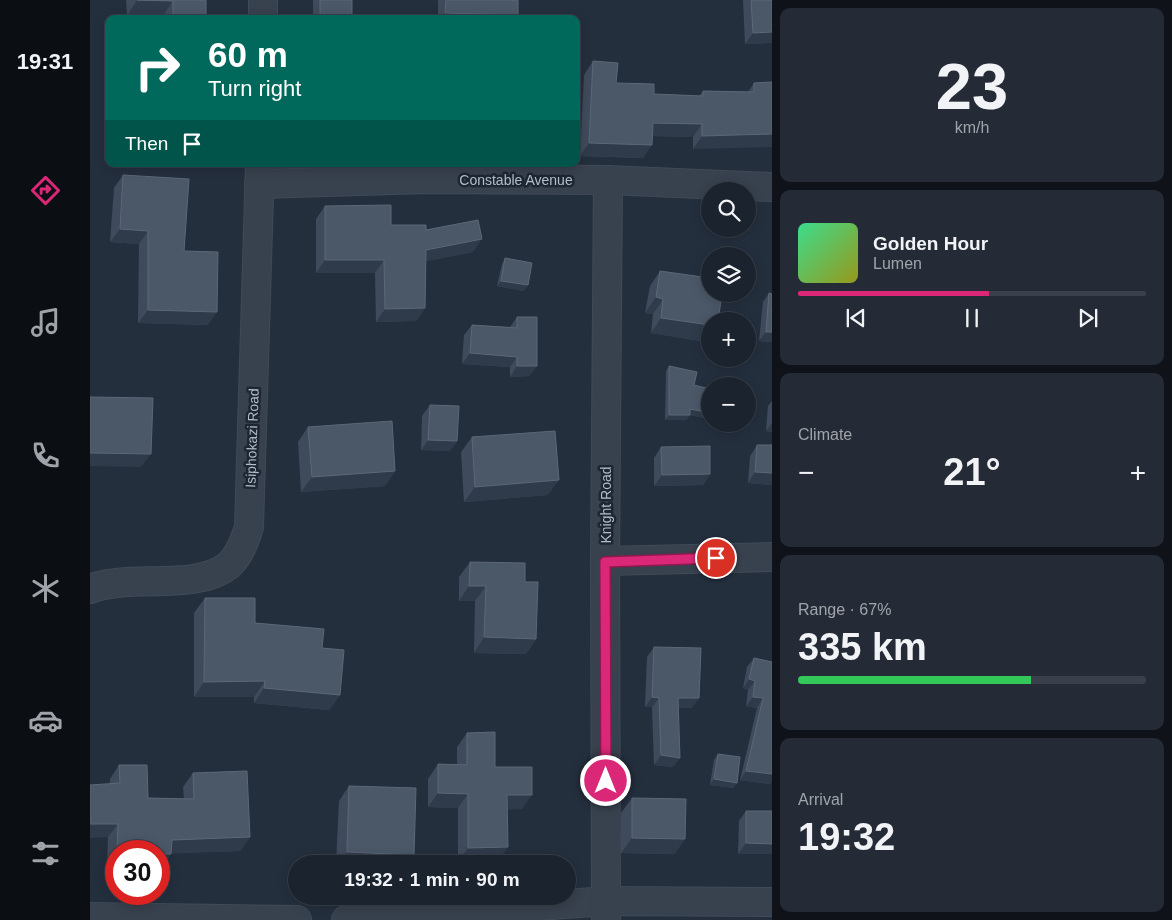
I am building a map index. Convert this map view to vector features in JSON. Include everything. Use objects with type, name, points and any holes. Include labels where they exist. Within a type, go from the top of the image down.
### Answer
[{"type":"street","points":[[263,0],[263,15]]},
{"type":"street","name":"Constable Avenue","points":[[259,174],[427,179],[608,180],[772,187]]},
{"type":"street","name":"Isiphokazi Road","points":[[90,589],[121,582],[208,576],[230,564],[242,547],[249,527],[259,174]]},
{"type":"street","name":"Knight Road","points":[[607,910],[605,562],[608,180]]},
{"type":"street","points":[[605,562],[772,557]]},
{"type":"street","points":[[346,920],[772,902]]},
{"type":"street","points":[[90,917],[297,920]]},
{"type":"building","points":[[137,0],[206,0],[206,15],[173,15],[173,1]]},
{"type":"building","points":[[320,0],[352,0],[352,15],[320,15]]},
{"type":"building","points":[[446,0],[518,0],[518,15],[445,13]]},
{"type":"building","points":[[751,0],[772,0],[772,32],[753,33]]},
{"type":"building","points":[[593,61],[618,63],[616,83],[654,84],[654,94],[703,96],[703,91],[754,92],[754,83],[772,82],[772,134],[702,136],[702,124],[653,123],[652,145],[589,143]]},
{"type":"building","points":[[123,175],[189,179],[184,251],[218,252],[217,312],[148,310],[148,231],[120,229]]},
{"type":"building","points":[[391,205],[391,225],[426,225],[426,230],[478,220],[482,239],[426,250],[425,308],[385,309],[384,260],[325,260],[325,206]]},
{"type":"building","points":[[505,258],[532,263],[528,285],[501,281]]},
{"type":"building","points":[[660,271],[701,277],[701,302],[721,302],[719,312],[701,312],[701,324],[661,318],[663,299],[656,297]]},
{"type":"building","points":[[769,293],[772,294],[772,332],[766,332]]},
{"type":"building","points":[[517,317],[537,317],[537,366],[517,366],[517,357],[470,353],[472,325],[517,328]]},
{"type":"building","points":[[669,366],[697,372],[694,385],[701,387],[701,411],[690,409],[690,415],[669,415]]},
{"type":"building","points":[[90,397],[153,398],[151,454],[90,453]]},
{"type":"building","points":[[430,405],[459,406],[457,441],[428,440]]},
{"type":"building","points":[[392,421],[395,471],[312,477],[308,427]]},
{"type":"building","points":[[555,431],[559,480],[475,487],[472,437]]},
{"type":"building","points":[[757,445],[772,445],[772,473],[755,472]]},
{"type":"building","points":[[710,446],[710,474],[662,475],[661,447]]},
{"type":"building","points":[[470,562],[525,563],[525,582],[538,582],[536,639],[484,637],[486,586],[469,586]]},
{"type":"building","points":[[205,598],[255,598],[255,623],[324,629],[322,648],[344,650],[340,695],[264,688],[265,681],[204,682]]},
{"type":"building","points":[[654,647],[701,648],[699,698],[678,698],[680,758],[661,755],[659,698],[652,697]]},
{"type":"building","points":[[754,658],[772,662],[772,774],[746,771],[763,698],[753,697],[755,681],[749,679]]},
{"type":"building","points":[[495,732],[495,767],[532,767],[532,795],[507,795],[508,847],[468,848],[468,794],[438,793],[438,764],[467,765],[467,733]]},
{"type":"building","points":[[718,754],[740,757],[737,783],[714,779]]},
{"type":"building","points":[[119,765],[147,765],[148,798],[194,799],[193,773],[247,771],[250,837],[172,840],[171,854],[170,840],[117,840],[118,824],[90,824],[90,785],[120,783]]},
{"type":"building","points":[[349,786],[416,788],[414,855],[347,852]]},
{"type":"building","points":[[632,798],[686,799],[685,839],[632,838]]},
{"type":"building","points":[[746,811],[772,811],[772,844],[746,843]]},
{"type":"route","points":[[606,781],[605,562],[716,558]]}]
